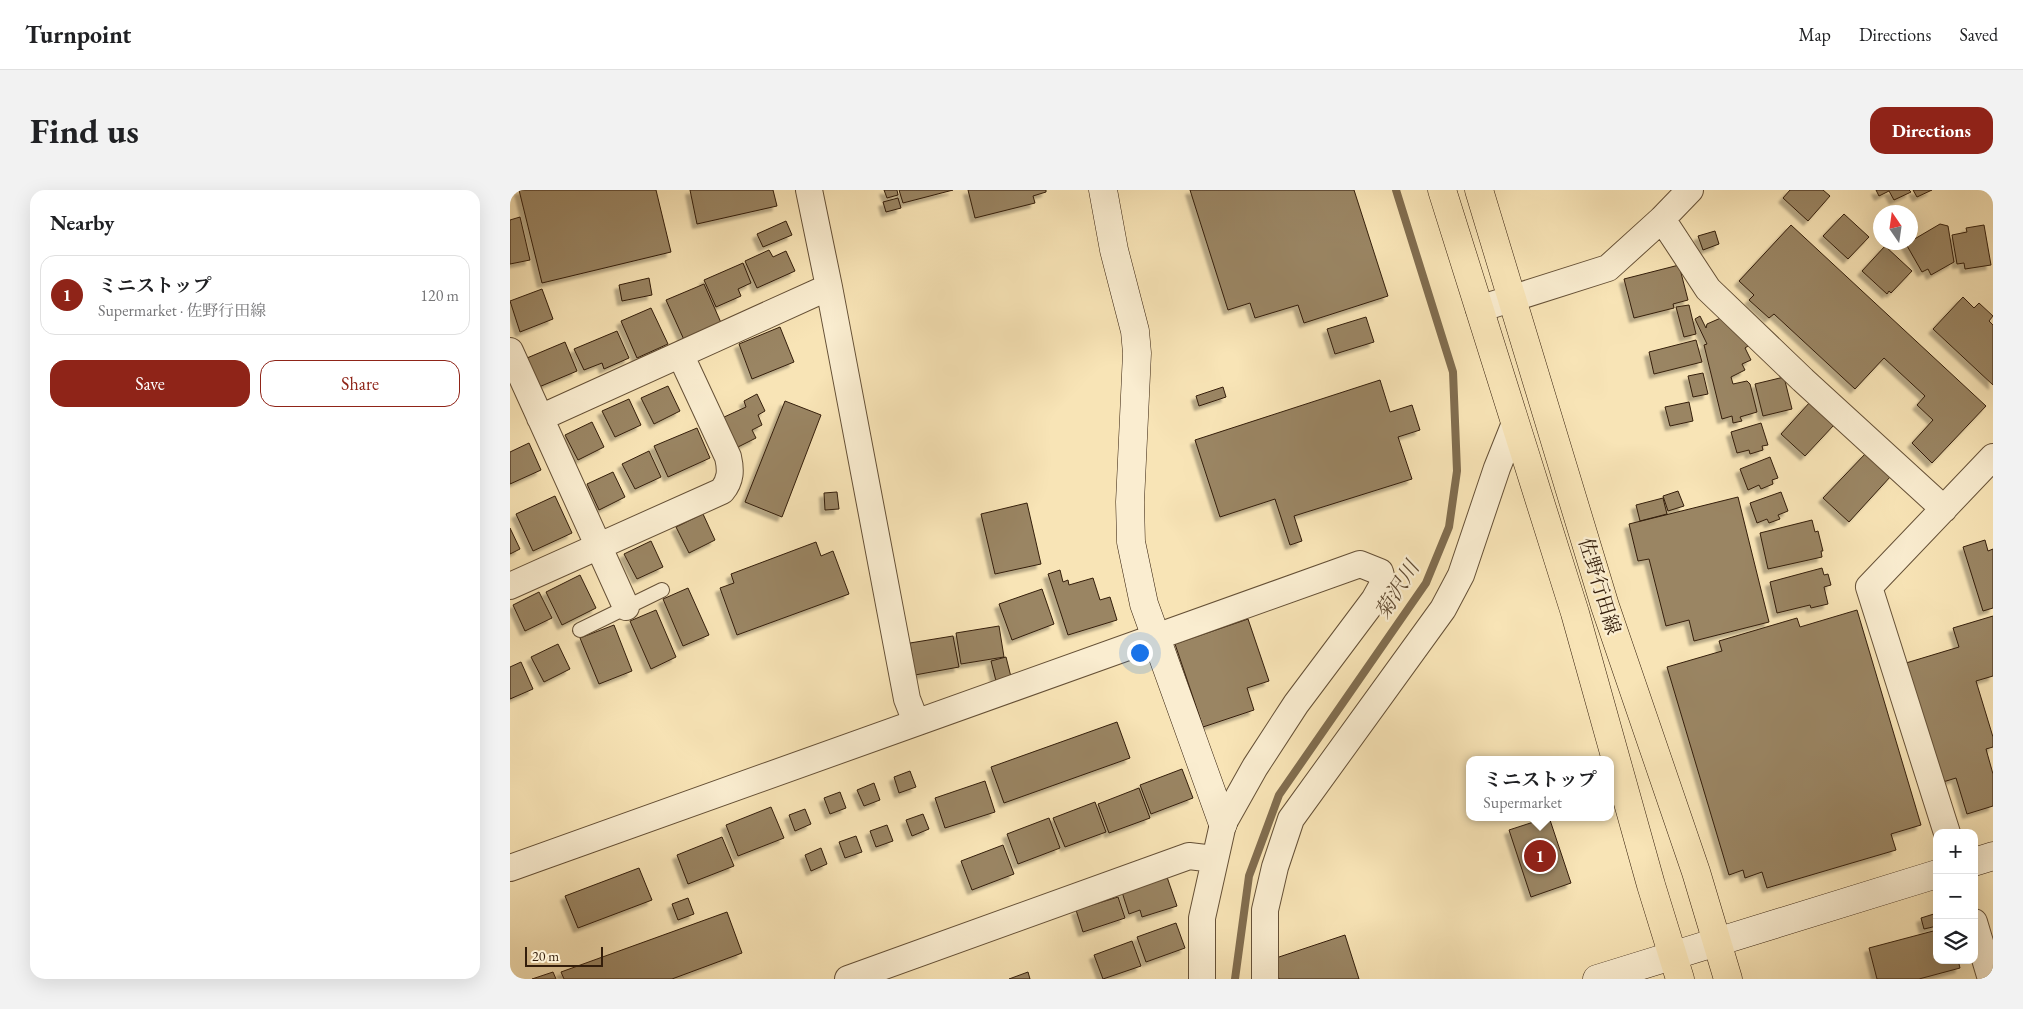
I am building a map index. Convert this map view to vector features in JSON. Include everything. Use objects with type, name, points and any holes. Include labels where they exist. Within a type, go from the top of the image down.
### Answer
[{"type":"main road","name":"佐野行田線","points":[[1442,190],[1575,613],[1676,968]]},
{"type":"main road","name":"佐野行田線","points":[[1479,190],[1605,606],[1718,942],[1728,979]]},
{"type":"street","points":[[808,190],[829,287],[906,699],[916,722]]},
{"type":"street","points":[[1103,190],[1114,250],[1135,331],[1137,352],[1130,502],[1131,542],[1144,604],[1223,824]]},
{"type":"street","points":[[1479,309],[1608,268],[1662,219],[1690,190]]},
{"type":"street","points":[[1662,219],[1708,288],[1803,380],[1944,509]]},
{"type":"street","points":[[540,418],[829,287]]},
{"type":"street","points":[[510,586],[722,490],[728,484],[731,470],[728,457],[680,356]]},
{"type":"street","points":[[513,365],[540,418],[626,607]]},
{"type":"street","points":[[1266,979],[1265,910],[1274,867],[1291,819],[1443,609],[1461,575],[1497,468],[1515,423]]},
{"type":"street","points":[[1946,829],[1870,587],[1993,457]]},
{"type":"street","points":[[510,868],[1360,564],[1380,572],[1383,584],[1374,600],[1296,704],[1255,767],[1223,824],[1202,918],[1202,979]]},
{"type":"street","points":[[848,979],[1189,856],[1214,859]]},
{"type":"street","points":[[1978,861],[1993,856]]},
{"type":"street","points":[[1597,979],[1676,968],[1718,942],[1933,875]]},
{"type":"street","points":[[1978,935],[1991,979]]},
{"type":"lane","points":[[580,630],[662,590]]},
{"type":"building","points":[[519,190],[656,190],[671,252],[542,283]]},
{"type":"building","points":[[690,190],[773,190],[777,206],[697,224]]},
{"type":"building","points":[[884,190],[897,190],[898,195],[887,198]]},
{"type":"building","points":[[899,190],[953,190],[903,203]]},
{"type":"building","points":[[968,190],[1046,190],[1046,192],[1033,196],[1035,203],[975,218]]},
{"type":"building","points":[[1190,190],[1354,190],[1388,296],[1304,323],[1298,305],[1255,318],[1250,303],[1228,310]]},
{"type":"building","points":[[1790,190],[1823,190],[1830,196],[1808,221],[1783,198]]},
{"type":"building","points":[[1876,190],[1909,190],[1911,192],[1894,200],[1889,191],[1879,196]]},
{"type":"building","points":[[1913,190],[1932,190],[1917,197]]},
{"type":"building","points":[[898,198],[901,208],[886,212],[883,202]]},
{"type":"building","points":[[1844,214],[1869,237],[1848,259],[1823,236]]},
{"type":"building","points":[[520,217],[530,260],[510,264],[510,220]]},
{"type":"building","points":[[786,221],[792,235],[763,247],[757,234]]},
{"type":"building","points":[[1940,224],[1948,226],[1954,262],[1931,275],[1928,269],[1922,272],[1909,250],[1918,250],[1918,237]]},
{"type":"building","points":[[1791,225],[1986,406],[1932,463],[1912,443],[1933,420],[1917,405],[1925,396],[1884,358],[1855,389],[1774,314],[1769,318],[1749,300],[1754,295],[1739,281]]},
{"type":"building","points":[[1984,225],[1991,265],[1965,269],[1964,263],[1957,264],[1952,235],[1967,232],[1966,228]]},
{"type":"building","points":[[1715,231],[1719,244],[1703,250],[1698,236]]},
{"type":"building","points":[[769,250],[773,257],[786,251],[795,271],[757,288],[745,261]]},
{"type":"building","points":[[1881,250],[1889,250],[1912,271],[1891,293],[1889,291],[1887,294],[1862,271]]},
{"type":"building","points":[[743,263],[751,283],[738,289],[741,296],[716,307],[704,280]]},
{"type":"building","points":[[1679,265],[1688,300],[1673,304],[1674,308],[1634,318],[1624,279]]},
{"type":"building","points":[[649,278],[652,295],[622,301],[619,285]]},
{"type":"building","points":[[704,284],[722,325],[685,342],[666,300]]},
{"type":"building","points":[[542,289],[553,319],[520,332],[510,301]]},
{"type":"building","points":[[1963,297],[1974,308],[1979,303],[1993,316],[1989,321],[1993,325],[1993,385],[1933,329]]},
{"type":"building","points":[[1689,305],[1696,334],[1684,337],[1676,307]]},
{"type":"building","points":[[651,308],[668,344],[637,358],[621,321]]},
{"type":"building","points":[[1700,316],[1706,328],[1707,324],[1723,317],[1751,344],[1745,348],[1751,360],[1742,364],[1745,370],[1731,377],[1733,384],[1747,381],[1750,384],[1757,412],[1740,417],[1742,421],[1733,423],[1732,416],[1722,419],[1704,345],[1707,344],[1695,319]]},
{"type":"building","points":[[1366,317],[1374,342],[1335,354],[1327,329]]},
{"type":"building","points":[[780,327],[794,362],[752,379],[739,344]]},
{"type":"building","points":[[617,331],[629,358],[604,369],[602,363],[584,370],[574,349]]},
{"type":"building","points":[[1696,340],[1702,362],[1654,374],[1649,352]]},
{"type":"building","points":[[565,342],[577,371],[539,387],[527,358]]},
{"type":"building","points":[[1703,373],[1708,394],[1693,397],[1688,376]]},
{"type":"building","points":[[1784,377],[1792,409],[1763,416],[1755,384]]},
{"type":"building","points":[[1380,380],[1390,412],[1412,405],[1420,430],[1398,437],[1412,479],[1294,516],[1302,541],[1290,545],[1275,499],[1220,517],[1195,440]]},
{"type":"building","points":[[668,386],[680,411],[654,424],[641,398]]},
{"type":"building","points":[[1223,387],[1226,397],[1199,406],[1196,396]]},
{"type":"building","points":[[757,394],[765,411],[758,415],[762,425],[752,430],[756,438],[736,448],[722,418],[746,407],[744,401]]},
{"type":"building","points":[[629,399],[641,425],[615,437],[602,411]]},
{"type":"building","points":[[785,401],[821,415],[782,517],[745,502]]},
{"type":"building","points":[[1689,402],[1693,421],[1670,426],[1665,407]]},
{"type":"building","points":[[1810,402],[1834,425],[1805,456],[1781,434]]},
{"type":"building","points":[[592,422],[604,447],[578,460],[565,435]]},
{"type":"building","points":[[1761,423],[1768,445],[1762,446],[1763,450],[1750,454],[1749,450],[1737,453],[1731,432]]},
{"type":"building","points":[[697,428],[710,458],[668,477],[654,446]]},
{"type":"building","points":[[529,443],[541,470],[510,484],[510,452]]},
{"type":"building","points":[[649,451],[661,477],[635,489],[622,464]]},
{"type":"building","points":[[1866,453],[1891,476],[1849,522],[1823,498]]},
{"type":"building","points":[[1770,457],[1778,478],[1772,480],[1773,484],[1761,489],[1759,485],[1748,490],[1740,469]]},
{"type":"building","points":[[613,472],[625,497],[599,510],[587,484]]},
{"type":"building","points":[[1678,491],[1684,506],[1668,511],[1663,496]]},
{"type":"building","points":[[837,492],[839,509],[825,510],[824,493]]},
{"type":"building","points":[[1781,492],[1788,511],[1778,515],[1780,519],[1769,523],[1767,519],[1757,523],[1750,503]]},
{"type":"building","points":[[555,496],[572,533],[533,551],[516,514]]},
{"type":"building","points":[[1738,497],[1769,622],[1694,641],[1689,620],[1666,626],[1649,559],[1638,561],[1629,524]]},
{"type":"building","points":[[1663,498],[1667,514],[1640,521],[1636,505]]},
{"type":"building","points":[[1027,503],[1041,564],[995,574],[981,514]]},
{"type":"building","points":[[703,514],[715,540],[689,553],[676,527]]},
{"type":"building","points":[[1812,520],[1815,532],[1818,531],[1823,551],[1821,551],[1822,557],[1768,569],[1760,533]]},
{"type":"building","points":[[510,528],[520,549],[510,554]]},
{"type":"building","points":[[1985,540],[1988,551],[1993,549],[1993,608],[1983,611],[1963,547]]},
{"type":"building","points":[[651,541],[663,567],[637,579],[624,554]]},
{"type":"building","points":[[816,542],[821,556],[833,551],[849,594],[737,635],[720,588],[734,583],[731,574]]},
{"type":"building","points":[[1822,568],[1824,575],[1828,574],[1831,585],[1824,587],[1828,604],[1811,608],[1810,605],[1777,613],[1770,582]]},
{"type":"building","points":[[1060,570],[1063,582],[1068,580],[1069,585],[1093,578],[1100,600],[1110,597],[1117,620],[1068,635],[1048,574]]},
{"type":"building","points":[[580,575],[596,608],[562,625],[546,592]]},
{"type":"building","points":[[688,588],[709,635],[683,646],[663,599]]},
{"type":"building","points":[[1042,589],[1054,624],[1012,640],[999,604]]},
{"type":"building","points":[[539,592],[552,618],[525,631],[513,605]]},
{"type":"building","points":[[656,610],[676,657],[651,669],[630,621]]},
{"type":"building","points":[[1857,610],[1921,825],[1891,834],[1896,850],[1767,888],[1762,872],[1745,878],[1743,870],[1729,875],[1667,667],[1722,651],[1719,641],[1797,618],[1800,627]]},
{"type":"building","points":[[1993,616],[1993,676],[1976,681],[1993,737],[1993,747],[1986,749],[1993,774],[1993,806],[1967,814],[1956,778],[1943,782],[1906,663],[1959,647],[1953,628]]},
{"type":"building","points":[[1248,619],[1269,681],[1247,688],[1254,710],[1203,727],[1175,644]]},
{"type":"building","points":[[614,625],[632,671],[599,684],[580,638]]},
{"type":"building","points":[[999,626],[1004,657],[961,664],[956,633]]},
{"type":"building","points":[[953,636],[959,667],[915,675],[910,643]]},
{"type":"building","points":[[558,644],[570,669],[544,682],[531,657]]},
{"type":"building","points":[[1006,657],[1011,677],[996,681],[991,661]]},
{"type":"building","points":[[521,662],[533,689],[510,699],[510,667]]},
{"type":"building","points":[[1117,722],[1130,758],[1004,803],[991,767]]},
{"type":"building","points":[[1182,769],[1193,798],[1151,814],[1140,785]]},
{"type":"building","points":[[910,771],[916,787],[899,793],[894,777]]},
{"type":"building","points":[[985,781],[995,812],[945,828],[935,798]]},
{"type":"building","points":[[874,783],[880,800],[864,806],[857,790]]},
{"type":"building","points":[[1139,788],[1150,818],[1109,833],[1098,804]]},
{"type":"building","points":[[840,792],[846,808],[830,814],[824,798]]},
{"type":"building","points":[[1095,802],[1106,832],[1065,847],[1053,818]]},
{"type":"building","points":[[771,807],[784,838],[738,856],[726,825]]},
{"type":"building","points":[[805,809],[811,824],[795,831],[789,815]]},
{"type":"building","points":[[923,814],[929,829],[912,836],[906,820]]},
{"type":"building","points":[[1049,818],[1060,848],[1018,864],[1007,834]]},
{"type":"building","points":[[1537,821],[1550,821],[1571,883],[1531,897],[1509,830]]},
{"type":"building","points":[[887,825],[893,841],[876,847],[870,831]]},
{"type":"building","points":[[856,836],[862,852],[845,858],[839,842]]},
{"type":"building","points":[[722,837],[734,866],[688,884],[677,855]]},
{"type":"building","points":[[1003,845],[1014,874],[972,890],[961,861]]},
{"type":"building","points":[[821,848],[827,864],[811,871],[805,855]]},
{"type":"building","points":[[639,868],[652,900],[578,928],[565,896]]},
{"type":"building","points":[[1167,877],[1177,906],[1142,917],[1140,910],[1129,914],[1122,892]]},
{"type":"building","points":[[1118,897],[1125,918],[1083,932],[1076,910]]},
{"type":"building","points":[[688,898],[694,914],[678,920],[672,904]]},
{"type":"building","points":[[727,912],[742,953],[672,979],[564,979],[561,972]]},
{"type":"building","points":[[1933,914],[1933,927],[1924,929],[1921,918]]},
{"type":"building","points":[[1176,923],[1185,948],[1146,962],[1137,937]]},
{"type":"building","points":[[1933,931],[1933,964],[1959,964],[1960,968],[1919,979],[1877,979],[1869,948]]},
{"type":"building","points":[[1345,935],[1359,979],[1279,979],[1273,959]]},
{"type":"building","points":[[1132,941],[1141,966],[1103,979],[1094,955]]},
{"type":"building","points":[[553,972],[556,979],[532,979]]},
{"type":"building","points":[[1028,972],[1030,979],[1009,979]]},
{"type":"waterway","name":"菊沢川","points":[[1235,979],[1249,876],[1279,795],[1426,583],[1449,527],[1457,471],[1453,372],[1396,190]]},
{"type":"place","name":"ミニストップ","points":[[1540,856]]}]
